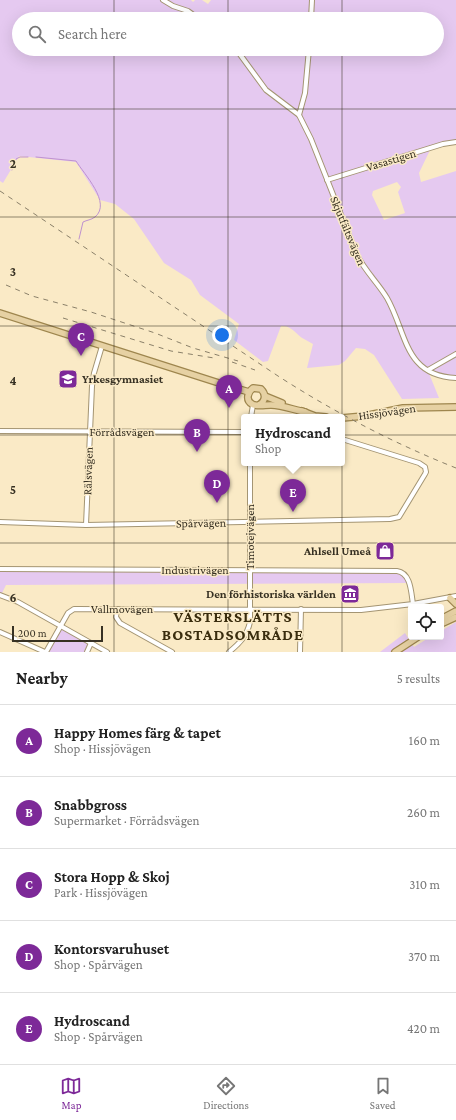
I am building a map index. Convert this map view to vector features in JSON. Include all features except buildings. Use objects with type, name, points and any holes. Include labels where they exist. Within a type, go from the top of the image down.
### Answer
[{"type":"main road","points":[[0,313],[249,392]]},
{"type":"main road","points":[[305,412],[278,406],[256,405],[249,402],[249,392],[253,388],[258,388],[263,391],[265,396],[310,414]]},
{"type":"main road","points":[[256,405],[263,402],[265,396]]},
{"type":"main road","name":"Hissjövägen","points":[[345,418],[364,416],[403,408],[432,407],[456,409]]},
{"type":"main road","points":[[450,598],[456,604]]},
{"type":"main road","points":[[444,618],[456,612]]},
{"type":"main road","points":[[444,622],[456,612]]},
{"type":"main road","points":[[403,646],[409,640]]},
{"type":"main road","points":[[395,652],[413,640]]},
{"type":"street","points":[[163,0],[173,6],[189,12]]},
{"type":"street","points":[[311,12],[312,0]]},
{"type":"street","points":[[241,56],[266,90],[299,115],[305,93],[308,56]]},
{"type":"street","name":"Skjutfältsvägen","points":[[299,115],[311,139],[360,262],[386,296],[410,352],[415,360],[428,370],[441,376],[456,378]]},
{"type":"street","name":"Vasastigen","points":[[327,180],[443,144],[456,142]]},
{"type":"street","name":"Rälsvägen","points":[[86,524],[94,373],[102,346]]},
{"type":"street","points":[[428,370],[456,354]]},
{"type":"street","points":[[252,414],[256,405]]},
{"type":"street","name":"Förrådsvägen","points":[[0,431],[241,432]]},
{"type":"street","name":"Spårvägen","points":[[0,522],[86,524],[250,522],[390,519],[399,517],[425,474],[425,467],[419,463],[345,440]]},
{"type":"street","name":"Timotejvägen","points":[[229,652],[241,641],[247,632],[250,622],[250,466]]},
{"type":"street","name":"Industrivägen","points":[[0,569],[401,571],[407,578],[413,604]]},
{"type":"street","points":[[0,595],[10,598],[107,652]]},
{"type":"street","name":"Vallmovägen","points":[[413,604],[456,596]]},
{"type":"street","name":"Vallmovägen","points":[[60,626],[68,613],[74,609],[361,610],[408,605]]},
{"type":"street","points":[[117,609],[116,617],[120,623],[172,652]]},
{"type":"street","points":[[300,652],[301,609]]},
{"type":"street","points":[[0,632],[45,652],[60,626]]},
{"type":"street","points":[[87,652],[91,643]]},
{"type":"shaded area","points":[[0,0],[191,0],[193,2],[195,0],[202,0],[208,4],[211,0],[456,0],[456,142],[431,148],[419,173],[421,182],[456,171],[456,378],[428,371],[439,398],[402,399],[374,355],[365,349],[356,348],[345,361],[339,365],[307,368],[313,344],[301,337],[291,328],[285,326],[281,326],[268,361],[263,362],[234,340],[239,324],[200,295],[191,280],[164,263],[134,219],[115,204],[100,200],[76,162],[19,156],[3,183],[0,181]],"holes":[[[397,182],[401,187],[398,192],[405,213],[384,220],[372,195],[373,191]]]},
{"type":"shaded area","points":[[0,569],[401,571],[409,583],[6,585],[0,595]]},
{"type":"shaded area","points":[[456,622],[456,652],[380,652],[405,633],[408,640],[414,647],[425,640],[444,640],[444,629]]},
{"type":"shaded area","points":[[61,629],[87,641],[88,647],[85,652],[47,652]]},
{"type":"waterway","points":[[12,170],[16,159],[20,157],[28,157]]},
{"type":"waterway","points":[[36,157],[76,161],[95,189],[99,197],[99,211],[95,217],[83,222],[79,239]]},
{"type":"railway","points":[[0,191],[278,376],[342,414]]},
{"type":"railway","points":[[6,285],[32,296],[91,312],[155,333],[193,348],[238,361]]},
{"type":"railway","points":[[63,318],[171,351],[214,358]]},
{"type":"railway","points":[[232,362],[255,370]]},
{"type":"railway","points":[[345,416],[409,448],[456,468]]},
{"type":"place","name":"Stora Hopp & Skoj","points":[[81,356]]},
{"type":"place","name":"Yrkesgymnasiet","points":[[68,379]]},
{"type":"place","name":"Happy Homes färg & tapet","points":[[229,408]]},
{"type":"place","name":"Snabbgross","points":[[197,452]]},
{"type":"place","name":"Kontorsvaruhuset","points":[[217,503]]},
{"type":"place","name":"Hydroscand","points":[[293,512]]},
{"type":"place","name":"Ahlsell Umeå","points":[[385,551]]},
{"type":"place","name":"Den förhistoriska världen","points":[[350,594]]},
{"type":"district","name":"VÄSTERSLÄTTS BOSTADSOMRÅDE","points":[[233,625]]}]
